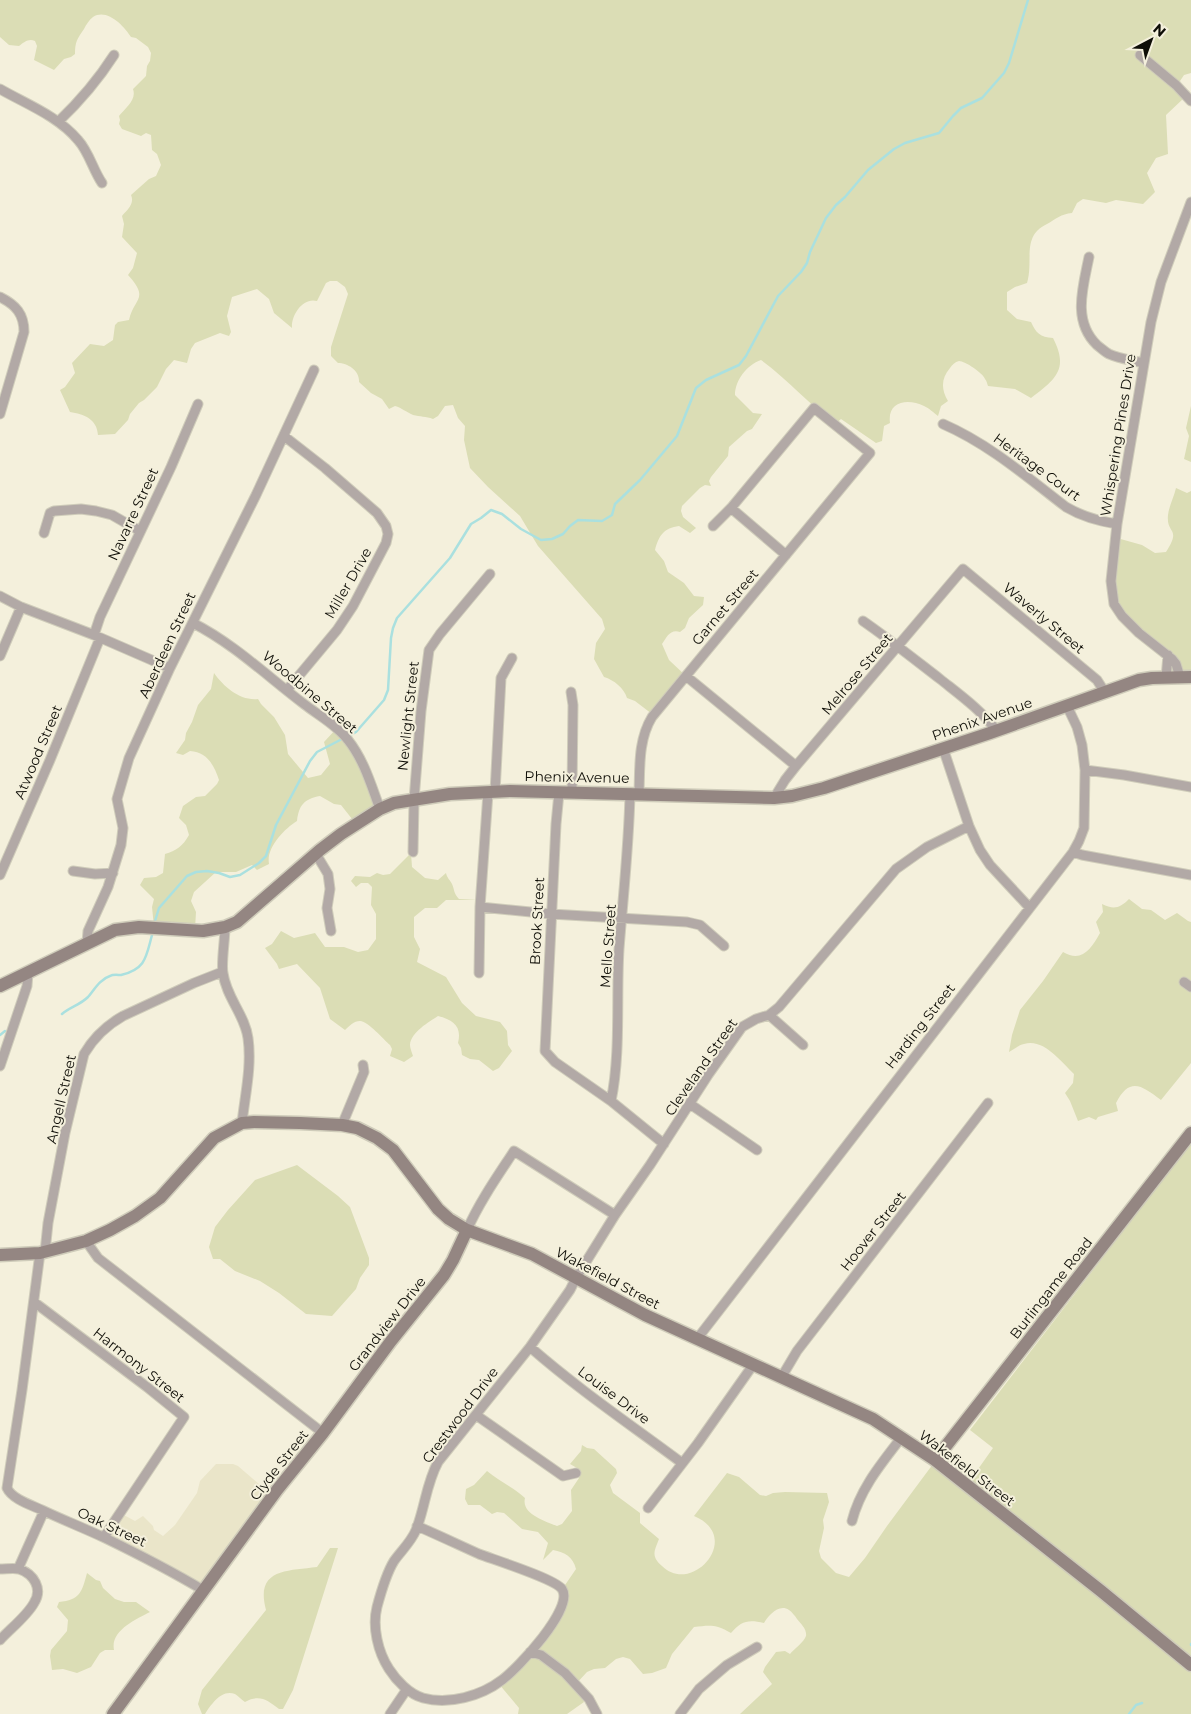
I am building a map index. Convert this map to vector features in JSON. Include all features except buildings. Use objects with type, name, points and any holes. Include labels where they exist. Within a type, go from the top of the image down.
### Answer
[{"type":"street","points":[[58,122],[87,93],[114,55]]},
{"type":"street","points":[[1140,55],[1176,85],[1191,101]]},
{"type":"street","points":[[0,89],[58,122],[79,141],[102,184]]},
{"type":"street","name":"Whispering Pines Drive","points":[[1186,677],[1168,655],[1131,626],[1114,604],[1111,581],[1117,524],[1151,322],[1161,282],[1191,202]]},
{"type":"street","points":[[1089,257],[1081,303],[1086,330],[1104,351],[1121,358],[1143,363]]},
{"type":"street","points":[[0,297],[18,309],[24,323],[24,332],[0,414]]},
{"type":"street","name":"Aberdeen Street","points":[[87,943],[88,931],[114,873],[121,845],[123,828],[117,800],[129,758],[170,668],[284,436],[314,370]]},
{"type":"street","name":"Navarre Street","points":[[97,637],[100,617],[171,467],[198,404]]},
{"type":"street","name":"Garnet Street","points":[[634,793],[644,732],[652,717],[870,453],[814,408],[731,508]]},
{"type":"street","name":"Heritage Court","points":[[943,424],[962,432],[978,442],[1066,507],[1090,519],[1117,524]]},
{"type":"street","name":"Miller Drive","points":[[284,436],[368,506],[383,521],[388,534],[386,543],[353,606],[337,630],[288,690]]},
{"type":"street","points":[[713,526],[731,508],[786,555]]},
{"type":"street","points":[[44,533],[50,513],[81,509],[112,515],[140,531]]},
{"type":"street","name":"Melrose Street","points":[[774,798],[796,766],[963,569]]},
{"type":"street","name":"Waverly Street","points":[[963,569],[1097,680],[1104,692]]},
{"type":"street","name":"Newlight Street","points":[[413,852],[414,800],[421,711],[429,650],[490,574]]},
{"type":"street","points":[[0,596],[21,608],[170,668]]},
{"type":"street","points":[[0,656],[21,608]]},
{"type":"street","points":[[863,621],[973,705],[989,720],[996,730]]},
{"type":"street","name":"Woodbine Street","points":[[193,623],[224,640],[328,721],[349,740],[362,760],[380,809]]},
{"type":"street","name":"Atwood Street","points":[[0,876],[50,760],[97,637]]},
{"type":"street","points":[[1166,678],[1168,655]]},
{"type":"street","points":[[478,973],[480,908],[501,678],[512,658]]},
{"type":"street","points":[[686,676],[796,766]]},
{"type":"street","name":"Phenix Avenue","points":[[0,986],[115,930],[139,928],[203,931],[225,927],[237,922],[316,854],[359,821],[380,809],[394,804],[450,794],[510,791],[774,798],[792,796],[824,788],[1138,680],[1186,677]]},
{"type":"street","name":"Brook Street","points":[[571,692],[573,705],[565,792],[556,824],[545,1051],[555,1062],[611,1101]]},
{"type":"street","name":"Harding Street","points":[[697,1339],[1073,852],[1084,828],[1085,770],[1082,744],[1077,727],[1067,706]]},
{"type":"street","points":[[943,748],[969,826],[984,859],[1029,907]]},
{"type":"street","points":[[1085,770],[1191,787]]},
{"type":"street","name":"Mello Street","points":[[611,1101],[619,949],[634,793]]},
{"type":"street","name":"Cleveland Street","points":[[576,1278],[615,1215],[742,1027],[779,1007],[896,869],[926,847],[969,826]]},
{"type":"street","points":[[1073,852],[1191,875]]},
{"type":"street","points":[[316,854],[328,874],[330,889],[326,908],[331,931]]},
{"type":"street","points":[[73,871],[95,874],[114,873]]},
{"type":"street","points":[[480,908],[696,923],[724,946]]},
{"type":"street","points":[[225,927],[222,972],[248,1036],[249,1071],[242,1123]]},
{"type":"street","name":"Angell Street","points":[[9,1491],[7,1488],[42,1252],[65,1133],[84,1054],[90,1044],[112,1022],[186,986],[222,972]]},
{"type":"street","points":[[0,1066],[27,986],[28,973]]},
{"type":"street","points":[[769,1014],[803,1045]]},
{"type":"street","points":[[342,1125],[364,1072],[363,1065]]},
{"type":"street","points":[[611,1101],[664,1144]]},
{"type":"street","name":"Hoover Street","points":[[781,1378],[797,1352],[988,1103]]},
{"type":"street","points":[[690,1104],[757,1150]]},
{"type":"street","name":"Wakefield Street","points":[[0,1255],[42,1252],[86,1241],[110,1230],[151,1204],[167,1191],[200,1151],[214,1138],[242,1123],[342,1125],[366,1131],[385,1143],[399,1157],[438,1209],[449,1219],[467,1230],[522,1250],[645,1315],[873,1419],[935,1460],[1106,1595],[1191,1665]]},
{"type":"street","name":"Burlingame Road","points":[[935,1460],[1191,1133]]},
{"type":"street","points":[[467,1230],[476,1210],[514,1151],[615,1215]]},
{"type":"street","name":"Grandview Drive","points":[[323,1433],[391,1341],[444,1275],[467,1230]]},
{"type":"street","name":"Clyde Street","points":[[86,1241],[98,1258],[323,1433],[277,1490],[113,1714]]},
{"type":"street","name":"Crestwood Drive","points":[[417,1526],[480,1554],[540,1576],[562,1588],[564,1595],[564,1601],[556,1619],[516,1668],[501,1681],[465,1697],[449,1699],[422,1698],[406,1688],[384,1662],[376,1634],[377,1608],[390,1569],[417,1526],[434,1468],[530,1347],[570,1290],[576,1278]]},
{"type":"street","name":"Harmony Street","points":[[34,1302],[184,1417],[104,1537]]},
{"type":"street","name":"Louise Drive","points":[[530,1347],[548,1363],[682,1463]]},
{"type":"street","points":[[648,1508],[753,1365]]},
{"type":"street","points":[[476,1415],[563,1476],[576,1473]]},
{"type":"street","points":[[852,1521],[856,1504],[872,1476],[901,1438]]},
{"type":"street","name":"Oak Street","points":[[9,1491],[18,1498],[44,1511],[104,1537],[203,1590]]},
{"type":"street","points":[[18,1569],[44,1511]]},
{"type":"street","points":[[0,1569],[18,1569],[34,1579],[38,1586],[38,1593],[34,1603],[0,1640]]},
{"type":"street","points":[[680,1714],[699,1689],[727,1665],[757,1647]]},
{"type":"street","points":[[530,1652],[541,1655],[565,1673],[589,1699],[597,1714]]},
{"type":"street","points":[[390,1714],[406,1688]]},
{"type":"shaded area","points":[[216,1464],[233,1464],[238,1466],[273,1494],[204,1589],[105,1535],[122,1514],[135,1521],[143,1516],[153,1526],[154,1530],[163,1536],[175,1525],[197,1493],[200,1481]]},
{"type":"green space","points":[[0,0],[1191,0],[1191,73],[1184,75],[1180,81],[1184,98],[1166,115],[1168,154],[1156,158],[1147,173],[1155,192],[1143,204],[1116,200],[1106,203],[1083,199],[1077,203],[1072,213],[1065,214],[1056,219],[1039,229],[1034,235],[1031,242],[1027,283],[1007,292],[1007,310],[1017,319],[1031,322],[1037,332],[1045,337],[1053,338],[1058,349],[1060,366],[1053,379],[1031,398],[1015,389],[988,386],[984,377],[965,363],[959,361],[952,366],[945,376],[943,388],[948,401],[941,406],[938,416],[928,408],[918,404],[912,402],[900,403],[892,410],[890,423],[884,426],[882,441],[876,443],[841,419],[835,424],[761,360],[747,369],[737,384],[735,395],[753,413],[762,414],[752,429],[747,431],[729,447],[728,456],[709,481],[711,486],[705,485],[700,488],[682,506],[683,517],[696,528],[690,533],[679,526],[669,528],[660,536],[655,550],[664,561],[668,572],[684,583],[694,596],[704,597],[703,605],[689,618],[685,628],[680,632],[671,633],[662,644],[669,660],[686,676],[652,714],[635,701],[627,698],[624,691],[618,685],[604,677],[594,659],[596,643],[605,629],[602,619],[538,546],[520,516],[470,468],[464,440],[465,426],[458,418],[453,405],[445,406],[438,416],[433,419],[413,415],[395,406],[389,409],[382,399],[371,393],[359,382],[358,374],[353,368],[346,364],[338,363],[331,356],[331,347],[348,294],[345,287],[337,281],[326,283],[317,301],[312,300],[299,308],[292,323],[292,328],[274,313],[269,299],[257,289],[232,297],[227,316],[231,332],[229,336],[220,333],[195,343],[187,363],[174,360],[166,369],[157,387],[139,403],[130,414],[128,420],[115,434],[98,435],[95,425],[89,418],[70,412],[60,390],[65,387],[75,373],[72,363],[90,344],[104,346],[113,340],[115,325],[118,322],[129,320],[139,298],[138,289],[128,275],[133,268],[137,253],[122,237],[124,224],[122,216],[131,204],[131,195],[149,179],[156,176],[161,165],[157,154],[152,150],[151,135],[146,133],[141,136],[122,129],[119,124],[119,116],[132,100],[133,89],[146,76],[151,53],[148,47],[136,38],[131,37],[115,20],[109,16],[98,15],[90,20],[80,35],[76,43],[75,54],[64,59],[54,70],[34,60],[37,46],[35,41],[29,40],[19,46],[9,45],[0,37]]},
{"type":"green space","points":[[1191,406],[1191,462],[1184,459],[1189,436],[1186,428]]},
{"type":"green space","points":[[1176,488],[1187,493],[1191,491],[1191,677],[1182,677],[1176,663],[1114,604],[1117,538],[1142,545],[1155,553],[1166,552],[1173,538],[1168,515]]},
{"type":"green space","points":[[214,673],[233,692],[245,698],[258,699],[274,717],[285,735],[288,754],[308,778],[321,775],[330,764],[324,742],[337,728],[347,736],[380,806],[356,824],[341,805],[334,804],[320,796],[306,801],[299,811],[297,821],[273,845],[269,864],[257,870],[252,865],[236,872],[216,872],[194,892],[191,901],[196,912],[195,929],[154,927],[152,907],[154,899],[140,885],[144,878],[156,877],[163,873],[165,854],[179,848],[189,835],[186,825],[179,818],[183,806],[196,797],[205,796],[219,780],[212,764],[201,754],[190,751],[183,755],[176,753],[185,740],[198,705],[211,689]]},
{"type":"green space","points":[[411,853],[412,867],[425,878],[438,880],[446,873],[459,899],[479,900],[446,900],[437,908],[425,908],[414,917],[414,937],[420,949],[417,962],[446,977],[462,1003],[476,1016],[500,1022],[507,1031],[508,1045],[512,1051],[499,1068],[493,1071],[479,1060],[470,1059],[462,1055],[458,1043],[458,1028],[452,1022],[438,1016],[421,1028],[411,1040],[410,1045],[413,1056],[404,1062],[390,1056],[392,1049],[390,1045],[368,1024],[358,1021],[345,1030],[330,1019],[320,988],[297,964],[279,969],[265,948],[272,944],[281,931],[294,938],[315,933],[325,947],[344,947],[358,952],[368,950],[376,939],[376,914],[371,905],[372,887],[368,883],[361,883],[356,887],[351,881],[355,876],[370,877],[377,873],[383,875],[390,874]]},
{"type":"green space","points":[[1129,899],[1142,909],[1151,910],[1165,920],[1177,913],[1191,922],[1191,1063],[1161,1100],[1142,1088],[1131,1086],[1126,1089],[1116,1103],[1118,1111],[1098,1117],[1096,1120],[1089,1117],[1078,1121],[1065,1093],[1073,1083],[1074,1074],[1052,1052],[1038,1044],[1024,1044],[1009,1052],[1012,1035],[1020,1010],[1063,952],[1076,956],[1081,955],[1093,944],[1100,933],[1096,922],[1103,912],[1102,904],[1117,907]]},
{"type":"green space","points":[[1191,1143],[1191,1714],[740,1714],[772,1684],[763,1672],[776,1652],[785,1651],[790,1654],[806,1636],[805,1629],[793,1614],[785,1608],[781,1608],[771,1614],[764,1623],[745,1622],[731,1633],[713,1626],[694,1627],[672,1654],[666,1668],[652,1673],[643,1674],[630,1659],[623,1657],[616,1659],[605,1668],[587,1672],[575,1685],[584,1702],[567,1714],[518,1714],[519,1708],[499,1684],[558,1615],[563,1588],[576,1569],[571,1558],[557,1551],[553,1550],[543,1560],[548,1543],[538,1532],[522,1529],[504,1513],[497,1512],[492,1514],[480,1505],[468,1505],[465,1499],[466,1489],[474,1485],[487,1471],[525,1498],[525,1504],[530,1513],[557,1526],[562,1524],[572,1511],[571,1490],[579,1478],[580,1472],[570,1464],[581,1451],[582,1445],[594,1449],[616,1469],[617,1473],[610,1485],[613,1493],[640,1513],[640,1523],[659,1539],[654,1554],[656,1559],[662,1566],[674,1573],[687,1574],[698,1569],[708,1560],[714,1549],[714,1537],[708,1525],[694,1516],[727,1473],[739,1477],[760,1495],[766,1496],[785,1492],[827,1493],[829,1502],[823,1520],[824,1528],[819,1551],[821,1558],[836,1573],[849,1577],[865,1558],[933,1464],[964,1489],[993,1448],[970,1430]]},
{"type":"green space","points":[[297,1165],[350,1207],[369,1258],[369,1265],[360,1278],[356,1289],[332,1316],[306,1314],[260,1281],[235,1271],[220,1259],[213,1259],[209,1247],[215,1227],[255,1180]]},
{"type":"green space","points":[[330,1548],[338,1548],[293,1690],[283,1709],[279,1709],[259,1698],[245,1702],[235,1694],[230,1693],[221,1696],[213,1702],[205,1714],[202,1714],[198,1704],[202,1690],[266,1610],[264,1597],[265,1587],[269,1579],[284,1572],[317,1567]]},
{"type":"green space","points":[[87,1573],[100,1581],[103,1588],[115,1599],[124,1602],[136,1602],[150,1612],[125,1626],[116,1637],[114,1650],[105,1650],[100,1653],[91,1667],[77,1673],[63,1669],[52,1670],[51,1650],[67,1631],[68,1620],[57,1607],[59,1602],[72,1599],[79,1594]]},
{"type":"waterway","points":[[349,736],[356,732],[384,700],[388,690],[391,638],[397,618],[450,558],[471,524],[491,510],[502,514],[521,529],[541,540],[552,539],[563,534],[578,520],[602,521],[612,515],[615,504],[640,480],[677,436],[696,388],[706,380],[739,365],[746,356],[778,296],[807,263],[810,252],[826,218],[836,205],[868,170],[894,149],[905,143],[939,133],[961,108],[982,98],[1004,73],[1009,63],[1028,0]]},
{"type":"waterway","points":[[155,921],[159,908],[187,876],[196,872],[207,871],[230,877],[240,875],[259,863],[266,856],[276,825],[310,761],[317,752],[344,738]]},
{"type":"waterway","points":[[62,1014],[85,1000],[106,977],[121,975],[140,966],[146,956],[152,935]]},
{"type":"waterway","points":[[0,1035],[5,1031]]},
{"type":"waterway","points":[[1129,1714],[1136,1705],[1142,1703]]}]
